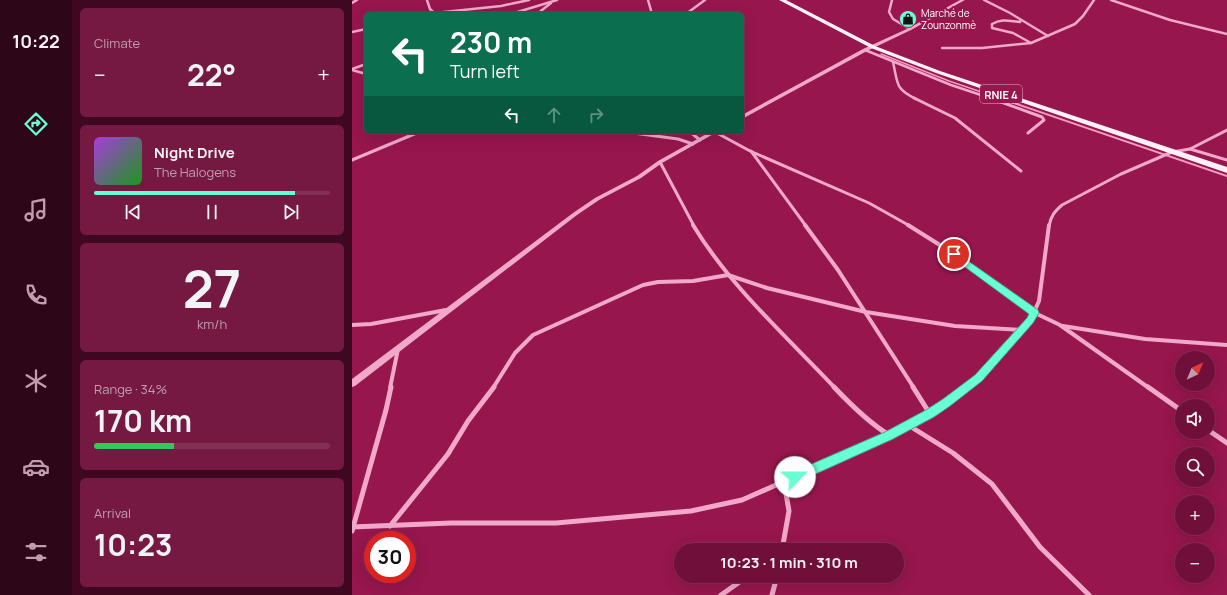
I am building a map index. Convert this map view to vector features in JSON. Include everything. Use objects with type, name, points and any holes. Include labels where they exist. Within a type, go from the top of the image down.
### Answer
[{"type":"main road","name":"RNIE 4","points":[[782,0],[873,47],[954,82],[1227,170]]},
{"type":"street","points":[[352,3],[357,0]]},
{"type":"street","points":[[427,0],[430,9],[433,12]]},
{"type":"street","points":[[444,12],[501,6],[529,0]]},
{"type":"street","points":[[517,12],[557,0]]},
{"type":"street","points":[[648,0],[651,12]]},
{"type":"street","points":[[689,12],[705,0]]},
{"type":"street","points":[[892,0],[889,12],[893,19],[910,29]]},
{"type":"street","points":[[744,116],[963,0]]},
{"type":"street","points":[[984,0],[1048,36]]},
{"type":"street","points":[[942,48],[982,48],[1031,43],[1080,21],[1094,0]]},
{"type":"street","points":[[1111,0],[1170,20],[1227,34]]},
{"type":"street","points":[[539,12],[552,1]]},
{"type":"street","points":[[1021,20],[1018,22],[998,19],[992,24],[992,28],[1013,33],[1031,43]]},
{"type":"street","points":[[352,32],[364,29]]},
{"type":"street","points":[[866,50],[893,62],[954,82],[1042,117],[1044,120],[1043,122],[1028,133]]},
{"type":"street","points":[[893,62],[898,85],[903,93],[955,118],[1021,171]]},
{"type":"street","points":[[352,70],[364,65]]},
{"type":"street","points":[[352,70],[364,73]]},
{"type":"street","points":[[398,349],[386,410],[352,528],[450,523],[556,523],[691,511],[742,500],[889,435],[930,414],[978,378],[1023,330],[1035,313],[1039,300],[1046,242],[1051,217],[1062,204],[1121,174],[1172,152],[1190,149],[1227,130]]},
{"type":"street","points":[[352,160],[414,134]]},
{"type":"street","points":[[641,134],[678,139],[693,144]]},
{"type":"street","points":[[692,134],[700,140]]},
{"type":"street","points":[[352,384],[575,214],[597,199],[639,177],[660,162],[710,134]]},
{"type":"street","points":[[718,134],[750,151],[869,203],[898,218],[968,264],[1035,313],[1060,325],[1175,406]]},
{"type":"street","points":[[1190,149],[1227,160]]},
{"type":"street","points":[[750,151],[838,270],[930,414]]},
{"type":"street","points":[[660,162],[711,255],[728,275],[852,405],[870,422],[889,435]]},
{"type":"street","points":[[390,526],[448,454],[468,421],[501,377],[515,353],[533,335],[643,284],[693,281],[728,275],[767,288],[866,312],[955,326],[1023,330]]},
{"type":"street","points":[[352,325],[371,324],[449,310]]},
{"type":"street","points":[[1060,325],[1087,332],[1153,341],[1227,345]]},
{"type":"street","points":[[908,425],[953,453],[992,484],[1040,547],[1089,595]]},
{"type":"street","points":[[1215,435],[1227,443]]},
{"type":"street","points":[[783,543],[789,511],[784,482]]},
{"type":"street","points":[[721,595],[738,583]]},
{"type":"street","points":[[772,595],[775,583]]},
{"type":"waterway","points":[[881,54],[949,81],[1002,99]]},
{"type":"waterway","points":[[999,98],[1227,176]]},
{"type":"place","name":"Marché de Zounzonmè","points":[[908,19]]},
{"type":"route","points":[[795,477],[889,435],[930,414],[963,391],[978,378],[1030,321],[1035,313],[954,254]]}]
